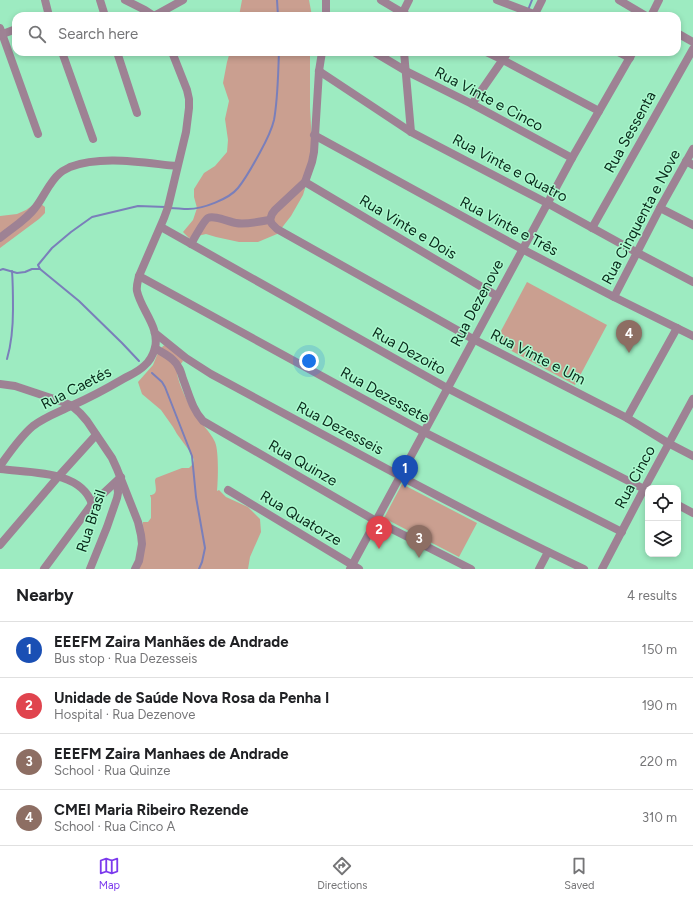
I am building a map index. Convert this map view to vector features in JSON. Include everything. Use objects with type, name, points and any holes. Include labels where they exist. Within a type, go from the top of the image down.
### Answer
[{"type":"street","points":[[45,0],[48,12]]},
{"type":"street","points":[[100,0],[104,12]]},
{"type":"street","points":[[125,0],[148,12]]},
{"type":"street","points":[[161,12],[183,0]]},
{"type":"street","points":[[326,0],[326,12]]},
{"type":"street","points":[[381,0],[399,12]]},
{"type":"street","points":[[405,12],[409,0]]},
{"type":"street","points":[[497,0],[528,12]]},
{"type":"street","points":[[537,12],[542,0]]},
{"type":"street","points":[[619,0],[639,12]]},
{"type":"street","points":[[653,12],[659,0]]},
{"type":"street","points":[[12,30],[1,32],[38,134]]},
{"type":"street","points":[[681,35],[693,42]]},
{"type":"street","name":"Rua Sessenta","points":[[592,228],[693,49]]},
{"type":"street","points":[[63,56],[93,139]]},
{"type":"street","points":[[118,56],[137,113]]},
{"type":"street","points":[[155,348],[155,333],[138,296],[137,289],[139,276],[161,227],[168,207],[188,119],[189,99],[187,90],[174,56]]},
{"type":"street","points":[[191,244],[208,218],[213,217],[235,223],[270,220],[275,210],[305,182],[314,152],[314,135],[321,56]]},
{"type":"street","name":"Rua Vinte e Cinco","points":[[381,56],[406,71],[472,104],[572,158]]},
{"type":"street","points":[[404,56],[411,132]]},
{"type":"street","points":[[494,56],[599,111]]},
{"type":"street","points":[[472,104],[506,56]]},
{"type":"street","name":"Rua Dezenove","points":[[354,568],[376,521],[473,339],[572,158],[630,56]]},
{"type":"street","name":"Rua Vinte e Quatro","points":[[319,71],[411,132],[693,282]]},
{"type":"street","name":"Rua Vinte e Três","points":[[314,135],[522,249],[693,336]]},
{"type":"street","name":"Rua Cinquenta e Nove","points":[[614,297],[660,208],[689,163],[693,149]]},
{"type":"street","points":[[0,238],[31,213],[59,173],[68,168],[83,163],[101,161],[177,166]]},
{"type":"street","name":"Rua Vinte e Dois","points":[[305,182],[497,296]]},
{"type":"street","points":[[660,208],[693,225]]},
{"type":"street","name":"Rua Vinte e Um","points":[[270,220],[277,229],[473,339],[627,418],[668,443],[693,456]]},
{"type":"street","name":"Rua Dezoito","points":[[161,227],[448,388],[645,489]]},
{"type":"street","name":"Rua Dezessete","points":[[139,276],[424,432],[622,532]]},
{"type":"street","points":[[627,418],[677,328]]},
{"type":"street","name":"Rua Dezesseis","points":[[155,333],[198,366],[400,476],[584,569]]},
{"type":"street","name":"Rua Caetés","points":[[0,466],[18,442],[34,426],[44,419],[118,382],[144,366],[155,348]]},
{"type":"street","name":"Rua Quinze","points":[[155,348],[174,360],[179,367],[194,407],[203,421],[376,521],[471,569]]},
{"type":"street","points":[[0,384],[16,386],[55,398],[72,406],[88,421],[112,458],[119,480],[138,522],[142,544],[139,561],[135,569]]},
{"type":"street","name":"Rua Cinco","points":[[648,485],[668,443],[693,398]]},
{"type":"street","points":[[0,545],[96,435]]},
{"type":"street","points":[[0,469],[45,474],[66,479],[77,484],[87,494],[92,504]]},
{"type":"street","points":[[44,569],[92,504],[119,480]]},
{"type":"street","name":"Rua Brasil","points":[[90,569],[107,528],[117,498],[119,480]]},
{"type":"street","name":"Rua Quatorze","points":[[228,490],[354,568]]},
{"type":"street","name":"Rua Cinco","points":[[602,569],[645,492]]},
{"type":"street","points":[[681,507],[693,513]]},
{"type":"street","points":[[538,569],[548,552]]},
{"type":"shaded area","points":[[242,0],[309,0],[311,12],[240,12]]},
{"type":"shaded area","points":[[229,56],[310,56],[310,108],[313,162],[303,195],[291,216],[277,234],[258,242],[239,242],[206,234],[189,238],[183,232],[193,220],[197,208],[194,197],[194,189],[204,173],[215,166],[227,152],[228,140],[225,119],[229,101],[223,83]]},
{"type":"shaded area","points":[[36,203],[45,207],[45,213],[0,248],[0,216],[17,214]]},
{"type":"shaded area","points":[[527,282],[607,325],[575,385],[495,342]]},
{"type":"shaded area","points":[[168,344],[180,355],[183,361],[177,369],[180,385],[195,415],[211,434],[215,442],[218,459],[217,491],[219,490],[226,497],[248,507],[260,519],[261,532],[250,557],[248,569],[138,569],[142,526],[143,522],[148,522],[151,518],[150,495],[155,494],[156,492],[156,478],[182,468],[189,468],[193,464],[194,460],[191,453],[161,410],[142,394],[138,382],[153,365],[163,346]]},
{"type":"shaded area","points":[[402,484],[477,523],[459,557],[384,518]]},
{"type":"waterway","points":[[277,0],[278,12]]},
{"type":"waterway","points":[[528,10],[532,0]]},
{"type":"waterway","points":[[170,208],[194,209],[215,203],[234,192],[244,180],[265,143],[273,125],[277,95],[279,56]]},
{"type":"waterway","points":[[139,361],[79,301],[40,269],[38,265],[52,248],[92,217],[138,206],[166,207]]},
{"type":"waterway","points":[[0,270],[3,269],[17,273],[32,269],[40,269]]},
{"type":"waterway","points":[[7,359],[12,328],[12,271]]},
{"type":"waterway","points":[[152,373],[162,382],[165,387],[192,456],[196,497],[205,548],[199,569]]},
{"type":"place","name":"CMEI Maria Ribeiro Rezende","points":[[629,353]]},
{"type":"place","name":"EEEFM Zaira Manhães de Andrade","points":[[405,488]]},
{"type":"place","name":"Unidade de Saúde Nova Rosa da Penha I","points":[[379,549]]},
{"type":"place","name":"EEEFM Zaira Manhaes de Andrade","points":[[419,558]]}]
